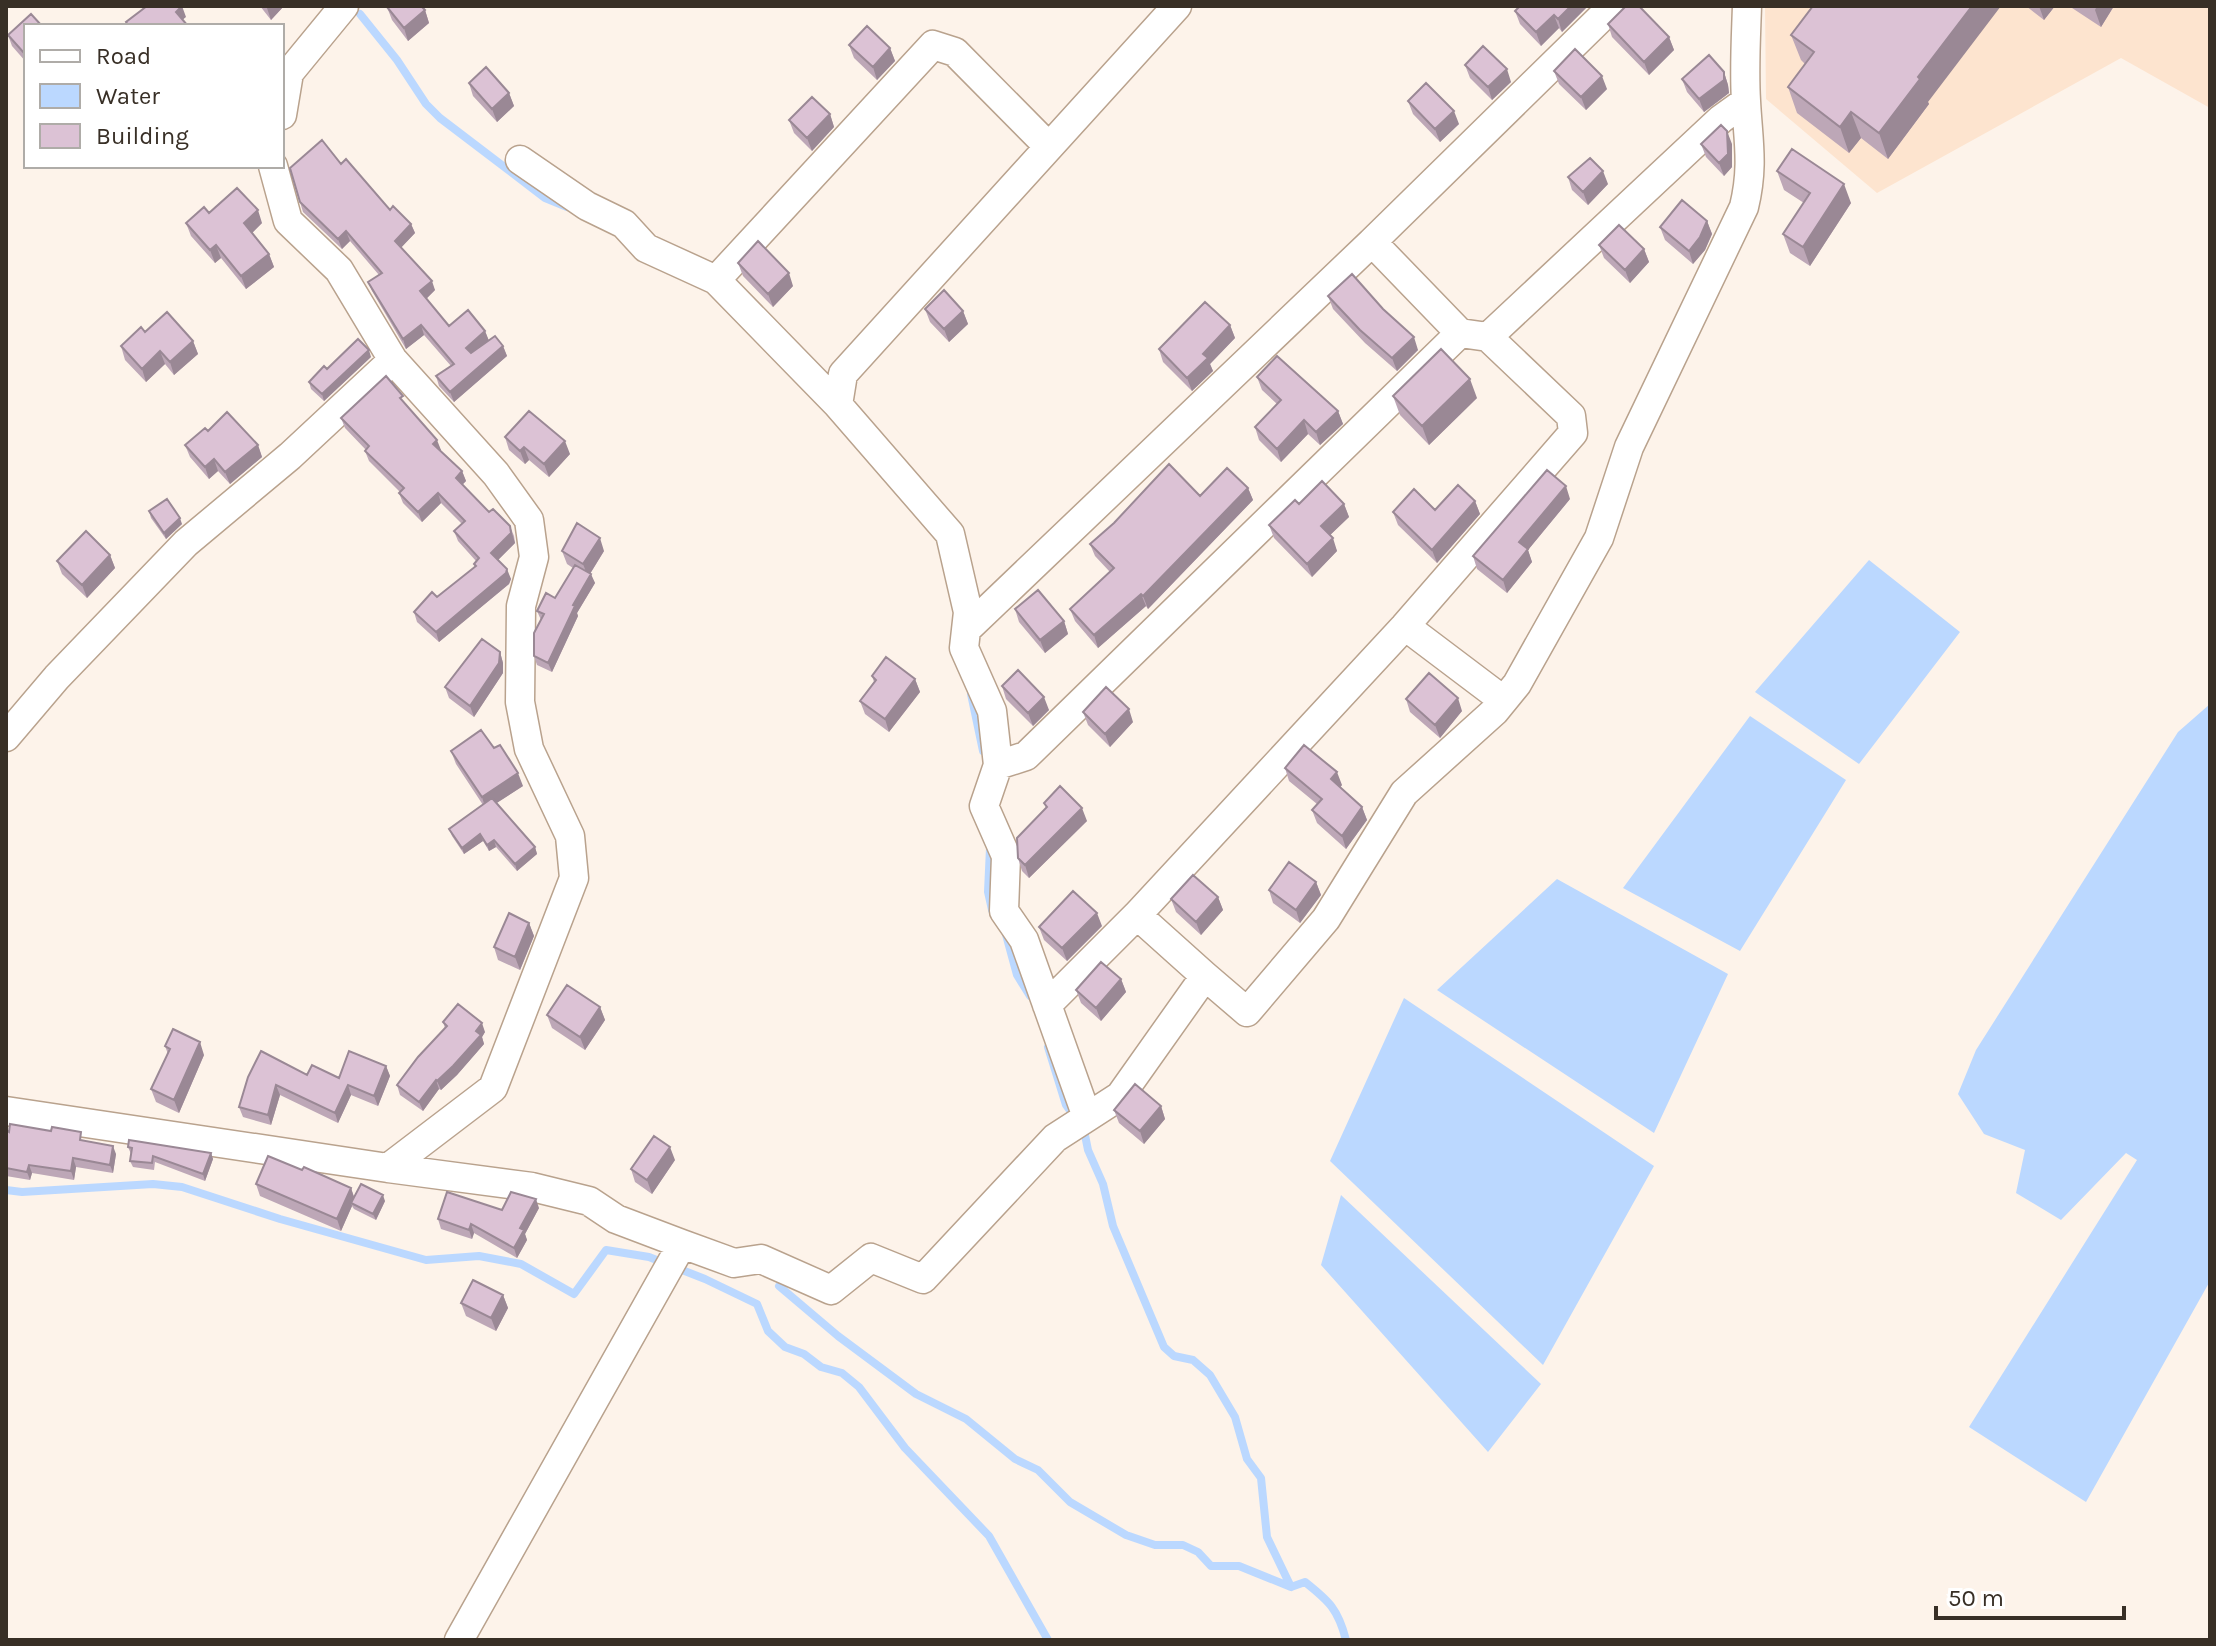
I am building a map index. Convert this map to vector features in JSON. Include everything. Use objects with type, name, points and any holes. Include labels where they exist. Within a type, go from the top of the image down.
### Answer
[{"type":"street","points":[[284,103],[289,73],[344,6]]},
{"type":"street","points":[[838,405],[843,374],[1177,6]]},
{"type":"street","points":[[966,630],[1372,242],[1613,6]]},
{"type":"street","points":[[1137,915],[1247,1012],[1326,919],[1404,793],[1517,684],[1599,538],[1629,447],[1744,207],[1750,184],[1751,146],[1746,101],[1747,6]]},
{"type":"street","points":[[716,280],[933,45],[955,52],[1048,146]]},
{"type":"street","points":[[1488,337],[1721,119],[1746,101]]},
{"type":"street","points":[[520,160],[587,206],[624,224],[646,248],[716,280],[838,405],[950,534],[968,612],[964,648],[992,711],[998,765],[984,806],[1006,856],[1004,911],[1024,940],[1087,1117]]},
{"type":"street","points":[[274,168],[288,221],[339,270],[393,360],[496,474],[529,520],[534,557],[521,606],[520,702],[529,749],[570,836],[574,878],[493,1088],[388,1168]]},
{"type":"street","points":[[1047,1005],[1137,915],[1405,626],[1573,433],[1571,416],[1488,337],[1460,333],[1372,242]]},
{"type":"street","points":[[998,765],[1026,756],[1460,333]]},
{"type":"street","points":[[6,737],[67,667],[186,543],[290,456],[393,360]]},
{"type":"street","points":[[1405,626],[1503,700]]},
{"type":"street","points":[[6,1111],[532,1187],[589,1201],[675,1258],[734,1263],[761,1259],[831,1290],[871,1258],[923,1279],[1055,1138],[1120,1096],[1205,976]]},
{"type":"street","points":[[459,1640],[675,1258]]},
{"type":"shaded area","points":[[1765,6],[2210,6],[2210,108],[2121,58],[1877,193],[1766,99]]},
{"type":"water","points":[[1869,560],[1960,632],[1859,764],[1755,692]]},
{"type":"water","points":[[2210,704],[2210,1281],[2086,1502],[1969,1427],[2137,1160],[2126,1153],[2061,1220],[2016,1193],[2025,1150],[1984,1134],[1958,1094],[1976,1050],[2178,732]]},
{"type":"water","points":[[1750,716],[1846,780],[1740,951],[1623,888]]},
{"type":"water","points":[[1557,879],[1728,974],[1654,1133],[1437,990]]},
{"type":"water","points":[[1404,998],[1654,1166],[1543,1365],[1330,1161]]},
{"type":"water","points":[[1341,1195],[1541,1384],[1488,1452],[1321,1265]]},
{"type":"building","points":[[147,6],[182,6],[176,12],[186,24],[128,24],[126,22]]},
{"type":"building","points":[[388,6],[421,6],[425,10],[404,28]]},
{"type":"building","points":[[1520,6],[1571,6],[1558,19],[1554,15],[1536,32],[1515,11]]},
{"type":"building","points":[[1626,6],[1639,6],[1669,37],[1644,62],[1608,24]]},
{"type":"building","points":[[1813,6],[1972,6],[1879,133],[1851,112],[1840,127],[1788,87],[1814,52],[1791,35]]},
{"type":"building","points":[[31,14],[40,24],[24,24],[24,53],[8,35]]},
{"type":"building","points":[[867,26],[890,48],[873,67],[849,45]]},
{"type":"building","points":[[1483,46],[1507,69],[1488,87],[1465,65]]},
{"type":"building","points":[[1575,49],[1602,76],[1581,97],[1554,71]]},
{"type":"building","points":[[1709,55],[1724,72],[1724,80],[1699,99],[1682,79]]},
{"type":"building","points":[[486,67],[509,93],[492,109],[469,83]]},
{"type":"building","points":[[1426,83],[1454,111],[1435,129],[1408,101]]},
{"type":"building","points":[[812,97],[830,114],[807,138],[789,120]]},
{"type":"building","points":[[1721,125],[1727,131],[1728,154],[1719,163],[1701,144]]},
{"type":"building","points":[[322,140],[341,164],[346,159],[390,210],[393,206],[411,224],[395,241],[432,281],[420,291],[449,326],[468,310],[485,331],[466,348],[471,353],[495,336],[503,346],[450,392],[436,376],[454,364],[421,325],[403,339],[368,282],[382,273],[346,231],[338,239],[300,202],[290,168]]},
{"type":"building","points":[[1792,149],[1844,184],[1803,247],[1783,234],[1810,193],[1777,171]]},
{"type":"building","points":[[1590,158],[1603,171],[1583,192],[1568,177]]},
{"type":"building","points":[[237,188],[258,210],[244,223],[269,254],[241,276],[216,245],[210,250],[186,223],[204,207],[209,213]]},
{"type":"building","points":[[1682,200],[1707,221],[1689,251],[1660,227]]},
{"type":"building","points":[[1619,225],[1644,249],[1625,270],[1599,245]]},
{"type":"building","points":[[758,241],[789,273],[768,294],[738,263]]},
{"type":"building","points":[[1352,274],[1383,309],[1414,337],[1392,358],[1328,296]]},
{"type":"building","points":[[944,290],[963,311],[944,329],[925,309]]},
{"type":"building","points":[[1205,302],[1230,325],[1203,354],[1208,358],[1187,378],[1159,349]]},
{"type":"building","points":[[167,312],[193,341],[170,362],[160,351],[142,369],[121,346],[141,327],[145,332]]},
{"type":"building","points":[[358,339],[369,350],[322,394],[309,382]]},
{"type":"building","points":[[1441,349],[1470,379],[1422,426],[1393,396]]},
{"type":"building","points":[[1277,356],[1338,411],[1316,432],[1304,420],[1277,449],[1255,427],[1281,400],[1257,377]]},
{"type":"building","points":[[386,376],[403,396],[400,398],[437,440],[433,444],[462,471],[456,478],[489,512],[493,509],[510,526],[511,533],[491,553],[507,569],[506,573],[436,632],[414,612],[432,592],[437,597],[476,566],[474,564],[479,558],[454,531],[465,521],[438,493],[418,512],[399,493],[404,488],[365,451],[369,446],[341,418]]},
{"type":"building","points":[[529,411],[565,441],[544,464],[524,447],[520,451],[505,437]]},
{"type":"building","points":[[227,412],[258,445],[225,472],[214,459],[205,467],[185,445],[205,428],[208,431]]},
{"type":"building","points":[[1169,464],[1200,496],[1227,468],[1248,488],[1143,596],[1141,594],[1094,635],[1070,609],[1114,568],[1090,544]]},
{"type":"building","points":[[1547,470],[1566,486],[1519,542],[1528,549],[1503,580],[1473,556]]},
{"type":"building","points":[[1322,481],[1344,504],[1321,526],[1333,538],[1307,564],[1269,525],[1295,500],[1299,504]]},
{"type":"building","points":[[1458,485],[1475,501],[1432,550],[1393,512],[1414,489],[1435,510]]},
{"type":"building","points":[[167,499],[180,518],[164,533],[149,511]]},
{"type":"building","points":[[577,523],[600,538],[583,564],[562,551]]},
{"type":"building","points":[[86,531],[110,555],[82,585],[57,561]]},
{"type":"building","points":[[575,565],[591,574],[573,605],[548,663],[534,656],[534,633],[544,614],[537,611],[546,593],[555,598]]},
{"type":"building","points":[[1038,590],[1064,621],[1040,640],[1015,609]]},
{"type":"building","points":[[482,639],[500,652],[499,663],[470,706],[445,687]]},
{"type":"building","points":[[886,657],[915,679],[885,719],[860,701],[876,680],[872,676]]},
{"type":"building","points":[[1018,670],[1044,697],[1028,713],[1002,686]]},
{"type":"building","points":[[1429,673],[1458,698],[1435,725],[1406,699]]},
{"type":"building","points":[[1106,687],[1129,709],[1105,734],[1083,712]]},
{"type":"building","points":[[481,730],[494,748],[500,745],[518,773],[482,797],[451,751]]},
{"type":"building","points":[[1304,745],[1337,772],[1331,779],[1362,807],[1342,836],[1312,810],[1322,799],[1285,768]]},
{"type":"building","points":[[1060,786],[1082,808],[1025,865],[1018,858],[1017,838],[1047,807],[1044,803]]},
{"type":"building","points":[[492,798],[535,847],[515,864],[494,840],[487,845],[480,834],[462,848],[449,829]]},
{"type":"building","points":[[1289,862],[1316,882],[1296,910],[1269,890]]},
{"type":"building","points":[[1193,875],[1218,897],[1196,922],[1171,899]]},
{"type":"building","points":[[1073,891],[1097,913],[1062,948],[1039,927]]},
{"type":"building","points":[[509,913],[529,923],[515,957],[494,947]]},
{"type":"building","points":[[1101,962],[1121,979],[1096,1008],[1076,990]]},
{"type":"building","points":[[567,985],[600,1007],[580,1037],[547,1015]]},
{"type":"building","points":[[458,1004],[482,1023],[476,1031],[481,1035],[436,1080],[419,1102],[397,1085],[447,1026],[443,1022]]},
{"type":"building","points":[[173,1029],[200,1042],[174,1100],[151,1089],[170,1049],[165,1046]]},
{"type":"building","points":[[261,1051],[307,1075],[312,1065],[339,1078],[349,1051],[386,1066],[374,1096],[348,1085],[335,1113],[276,1085],[268,1115],[239,1107],[248,1077]]},
{"type":"building","points":[[1135,1084],[1161,1106],[1140,1131],[1114,1110]]},
{"type":"building","points":[[10,1124],[81,1132],[80,1140],[113,1146],[110,1165],[73,1158],[71,1171],[29,1165],[27,1172],[6,1168],[6,1130],[9,1132]]},
{"type":"building","points":[[654,1136],[670,1147],[647,1180],[631,1169]]},
{"type":"building","points":[[129,1140],[211,1153],[203,1174],[153,1156],[152,1163],[130,1161],[132,1148],[128,1147]]},
{"type":"building","points":[[268,1156],[302,1170],[304,1167],[351,1188],[337,1219],[256,1184]]},
{"type":"building","points":[[361,1184],[383,1195],[373,1214],[351,1203]]},
{"type":"building","points":[[447,1192],[502,1210],[511,1192],[536,1199],[520,1228],[524,1230],[514,1248],[471,1224],[469,1230],[438,1219]]},
{"type":"building","points":[[473,1280],[503,1295],[491,1318],[461,1303]]},
{"type":"waterway","points":[[360,14],[397,60],[426,104],[440,118],[545,198],[567,207]]},
{"type":"waterway","points":[[971,694],[983,751]]},
{"type":"waterway","points":[[990,848],[988,892],[992,910]]},
{"type":"waterway","points":[[1005,931],[1017,975],[1030,996]]},
{"type":"waterway","points":[[1048,1047],[1066,1105],[1084,1130],[1088,1150],[1103,1184],[1113,1226],[1164,1347],[1174,1356],[1193,1360],[1210,1375],[1235,1417],[1247,1459],[1261,1478],[1267,1537],[1291,1587],[1305,1582],[1332,1606],[1346,1640]]},
{"type":"waterway","points":[[6,1190],[22,1192],[153,1184],[182,1187],[280,1219],[426,1260],[479,1256],[521,1264],[574,1294],[606,1250],[649,1257],[705,1279],[757,1304],[768,1331],[785,1347],[804,1354],[821,1367],[842,1373],[859,1387],[905,1448],[989,1536],[1048,1640]]},
{"type":"waterway","points":[[779,1286],[838,1336],[916,1394],[966,1419],[1015,1459],[1038,1470],[1070,1502],[1126,1535],[1155,1545],[1183,1545],[1198,1552],[1211,1566],[1239,1566],[1291,1587]]}]
